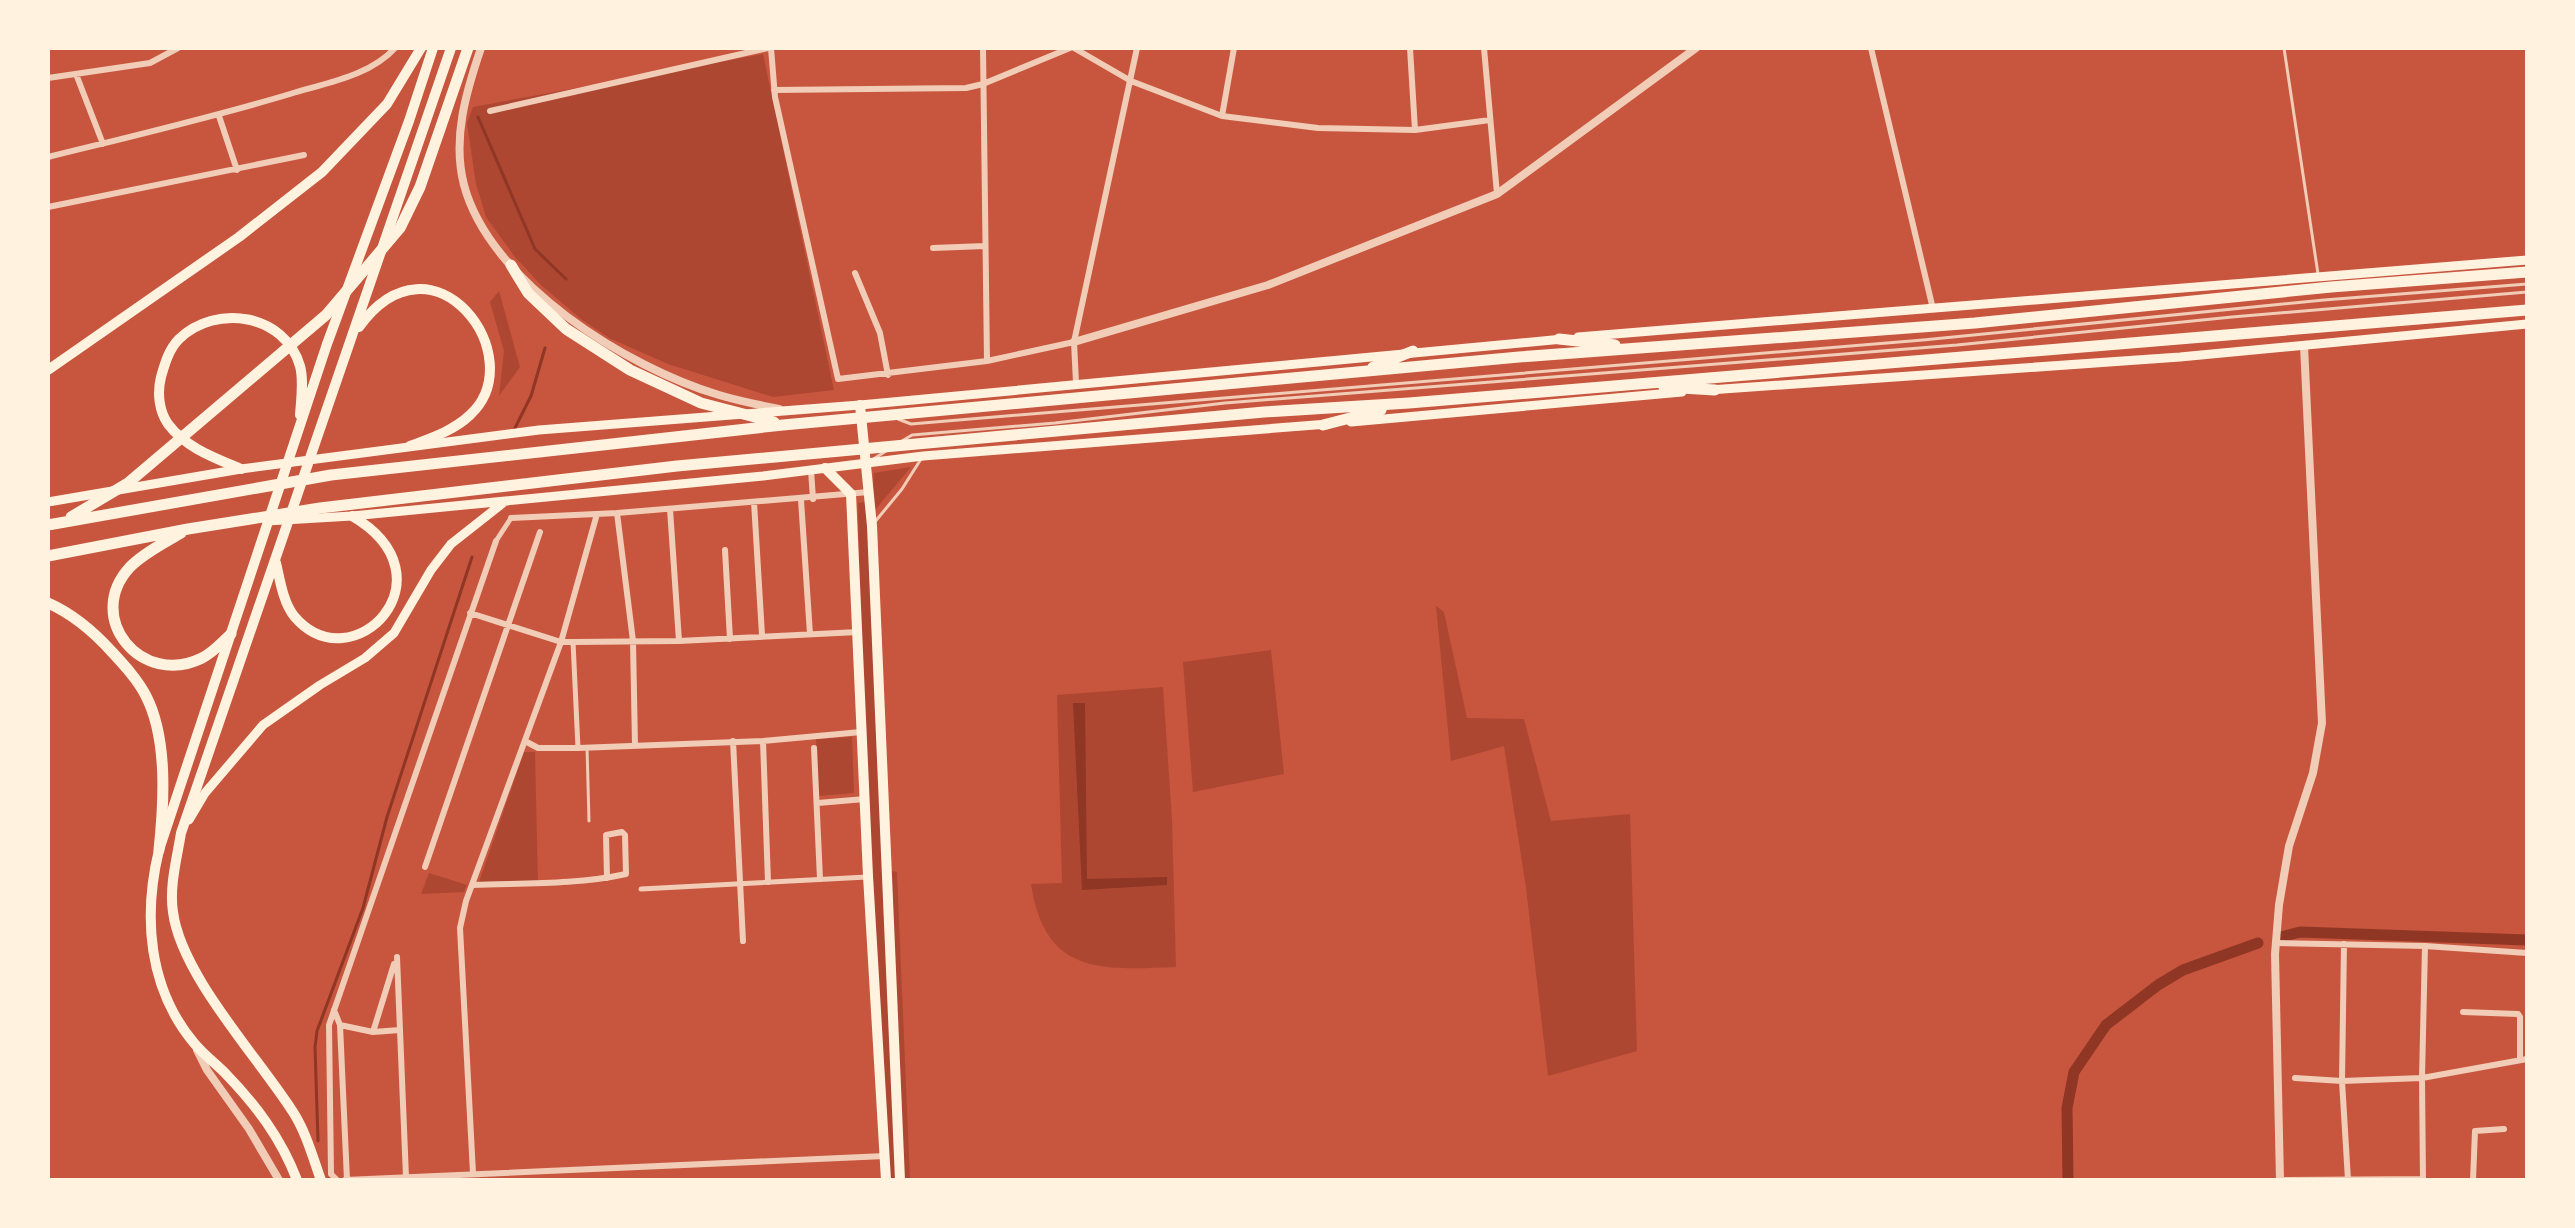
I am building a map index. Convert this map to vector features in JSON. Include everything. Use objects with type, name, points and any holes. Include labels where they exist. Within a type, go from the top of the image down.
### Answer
[{"type":"highway","points":[[48,525],[85,510],[128,483],[326,315],[400,228],[420,187],[468,48]]},
{"type":"highway","points":[[511,265],[528,293],[566,329],[630,370],[664,389],[701,403],[783,425]]},
{"type":"highway","points":[[48,525],[331,475],[783,425],[1362,372],[1975,323],[2331,287],[2527,272]]},
{"type":"highway","points":[[48,556],[320,508],[677,466],[1264,412],[1409,403],[2527,310]]},
{"type":"highway","points":[[1559,339],[1648,348]]},
{"type":"highway","points":[[1362,372],[1413,351]]},
{"type":"highway","points":[[1627,384],[1715,390]]},
{"type":"highway","points":[[1323,425],[1409,403]]},
{"type":"highway","points":[[188,529],[129,568],[114,598],[117,627],[125,643],[138,656],[170,666],[200,659],[231,634]]},
{"type":"highway","points":[[48,603],[91,630],[128,670],[146,696],[156,724],[163,783],[159,850]]},
{"type":"main road","points":[[48,370],[239,237],[322,172],[355,141],[387,104],[421,48]]},
{"type":"main road","points":[[297,1180],[273,1132],[255,1105],[193,1042],[167,999],[151,948],[151,883],[159,850],[327,344],[433,48]]},
{"type":"main road","points":[[321,1180],[296,1116],[199,979],[183,949],[172,911],[173,877],[181,833],[451,48]]},
{"type":"main road","points":[[48,502],[241,469],[539,430],[860,405],[1076,383],[1236,371],[1413,351],[2527,260]]},
{"type":"main road","points":[[345,358],[356,331],[367,316],[380,302],[406,289],[431,289],[453,298],[475,321],[487,346],[491,373],[485,395],[471,415],[445,432],[410,446]]},
{"type":"main road","points":[[241,469],[204,454],[174,431],[166,421],[159,402],[159,384],[166,358],[179,340],[197,326],[221,318],[243,317],[263,323],[281,334],[295,353],[301,368],[300,415],[292,452]]},
{"type":"main road","points":[[220,524],[352,516],[923,456],[1715,390],[2304,346],[2527,324]]},
{"type":"main road","points":[[860,405],[872,526],[900,1180]]},
{"type":"main road","points":[[825,468],[851,494],[868,876],[886,1180]]},
{"type":"main road","points":[[181,833],[205,793],[263,725],[365,658],[394,633],[431,570],[451,544],[506,500]]},
{"type":"main road","points":[[276,563],[283,593],[293,615],[309,630],[330,636],[355,637],[376,626],[393,602],[398,575],[392,554],[381,539],[371,527],[352,516]]},
{"type":"street","points":[[48,78],[150,63],[178,48]]},
{"type":"street","points":[[48,157],[219,116],[347,77],[377,64],[395,48]]},
{"type":"street","points":[[481,48],[462,113],[460,157],[465,187],[478,217],[511,265],[562,313],[627,356],[718,395],[779,410]]},
{"type":"street","points":[[490,111],[770,48],[774,90],[838,379],[987,361],[1074,342],[1268,285],[1497,194],[1696,48]]},
{"type":"street","points":[[983,48],[987,361]]},
{"type":"street","points":[[774,90],[966,88],[1072,48],[1131,81],[1222,116],[1318,128],[1415,130],[1490,120]]},
{"type":"street","points":[[1089,57],[1091,48]]},
{"type":"street","points":[[1076,383],[1074,342],[1137,48]]},
{"type":"street","points":[[1222,116],[1234,48]]},
{"type":"street","points":[[1410,48],[1415,130]]},
{"type":"street","points":[[1484,48],[1497,194]]},
{"type":"street","points":[[1871,48],[1933,309]]},
{"type":"street","points":[[76,74],[103,144]]},
{"type":"street","points":[[219,116],[237,170]]},
{"type":"street","points":[[48,207],[304,155]]},
{"type":"street","points":[[933,248],[985,246]]},
{"type":"street","points":[[855,273],[880,333],[888,375]]},
{"type":"street","points":[[2304,346],[2322,723],[2313,773],[2289,846],[2279,905],[2276,1079],[2282,1180],[2423,1180],[2425,946]]},
{"type":"street","points":[[811,470],[813,499]]},
{"type":"street","points":[[335,1179],[331,1174],[329,1025],[470,613],[496,541],[511,518],[801,500],[869,492]]},
{"type":"street","points":[[801,500],[810,634]]},
{"type":"street","points":[[754,502],[762,635]]},
{"type":"street","points":[[670,509],[679,641]]},
{"type":"street","points":[[617,513],[633,641],[635,746]]},
{"type":"street","points":[[473,1173],[460,928],[466,901],[561,642],[597,514]]},
{"type":"street","points":[[425,867],[540,532]]},
{"type":"street","points":[[725,550],[730,639]]},
{"type":"street","points":[[470,613],[561,642],[679,641],[858,632]]},
{"type":"street","points":[[573,642],[578,748]]},
{"type":"street","points":[[525,741],[538,748],[578,748],[763,741],[861,732]]},
{"type":"street","points":[[733,741],[743,941]]},
{"type":"street","points":[[763,741],[768,882]]},
{"type":"street","points":[[814,748],[820,879]]},
{"type":"street","points":[[818,803],[865,799]]},
{"type":"street","points":[[473,885],[607,878],[627,874],[625,835],[622,832],[608,833],[606,838],[607,878]]},
{"type":"street","points":[[641,889],[868,876]]},
{"type":"street","points":[[2276,943],[2425,946],[2527,953]]},
{"type":"street","points":[[2344,944],[2342,1081],[2348,1179]]},
{"type":"street","points":[[373,1032],[397,957],[406,1177]]},
{"type":"street","points":[[334,1010],[340,1025],[346,1180],[885,1156]]},
{"type":"street","points":[[2295,1078],[2342,1081],[2422,1078],[2523,1060],[2518,1014],[2463,1012]]},
{"type":"street","points":[[329,1025],[373,1032],[400,1030]]},
{"type":"street","points":[[193,1042],[207,1070],[249,1129],[279,1180]]},
{"type":"street","points":[[2473,1180],[2475,1131],[2504,1129]]},
{"type":"lane","points":[[2284,48],[2318,275]]},
{"type":"lane","points":[[860,405],[911,424],[1923,340],[2527,284]]},
{"type":"lane","points":[[865,464],[912,435],[976,428],[1055,423],[1225,403],[1957,345],[2247,315],[2527,292]]},
{"type":"lane","points":[[872,526],[902,489],[923,456]]},
{"type":"lane","points":[[587,747],[589,821]]},
{"type":"shaded area","points":[[763,54],[834,390],[773,397],[668,364],[609,338],[541,285],[515,257],[486,217],[476,184],[467,123],[473,107]]},
{"type":"shaded area","points":[[499,291],[520,367],[499,396],[504,351],[490,302]]},
{"type":"shaded area","points":[[911,467],[875,510],[872,581],[886,870],[897,872],[910,1180],[888,1180],[862,743],[858,503],[872,500],[874,473]]},
{"type":"shaded area","points":[[1436,606],[1444,612],[1467,718],[1524,719],[1551,821],[1630,814],[1637,1051],[1548,1076],[1526,888],[1504,746],[1451,761]]},
{"type":"shaded area","points":[[1271,650],[1284,774],[1193,792],[1183,662]]},
{"type":"shaded area","points":[[1163,687],[1172,819],[1176,967],[1123,968],[1080,961],[1063,951],[1049,936],[1038,914],[1031,884],[1062,883],[1057,695]]},
{"type":"shaded area","points":[[1073,703],[1085,703],[1087,879],[1167,877],[1167,885],[1082,890]]},
{"type":"shaded area","points":[[852,737],[854,793],[818,796],[816,739]]},
{"type":"shaded area","points":[[524,752],[535,752],[538,883],[478,885]]},
{"type":"shaded area","points":[[429,873],[467,885],[464,892],[421,894]]},
{"type":"waterway","points":[[478,117],[535,249],[566,279]]},
{"type":"waterway","points":[[514,430],[531,396],[545,348]]},
{"type":"waterway","points":[[318,1141],[317,1031],[363,908],[387,817],[472,557]]},
{"type":"waterway","points":[[2281,937],[2300,932],[2527,940]]},
{"type":"waterway","points":[[2068,1180],[2067,1108],[2074,1072],[2106,1025],[2183,970],[2258,943]]}]
